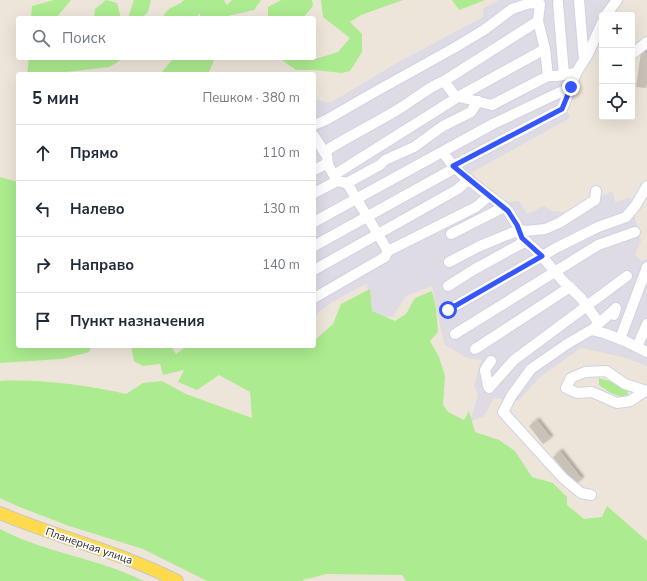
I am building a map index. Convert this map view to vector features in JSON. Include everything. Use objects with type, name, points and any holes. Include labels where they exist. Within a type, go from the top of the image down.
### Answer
[{"type":"main road","name":"Планерная улица","points":[[0,513],[23,523],[122,556],[177,581]]},
{"type":"lane","points":[[579,0],[584,60]]},
{"type":"lane","points":[[608,12],[617,0]]},
{"type":"lane","points":[[316,124],[454,48],[484,30],[512,9],[530,3],[540,4],[538,21],[545,49],[548,76]]},
{"type":"lane","points":[[558,3],[564,75]]},
{"type":"lane","points":[[324,152],[406,104],[432,86],[444,81],[538,21]]},
{"type":"lane","points":[[316,245],[454,167],[562,109],[576,73],[599,29]]},
{"type":"lane","points":[[635,52],[647,42]]},
{"type":"lane","points":[[316,192],[458,97],[545,49]]},
{"type":"lane","points":[[444,81],[455,96],[492,105],[548,76],[576,73]]},
{"type":"lane","points":[[316,221],[500,121],[571,87]]},
{"type":"lane","points":[[347,183],[380,165],[385,160],[414,147],[443,126],[471,112],[478,102]]},
{"type":"lane","points":[[316,139],[327,156],[328,162],[336,178],[347,183],[388,251]]},
{"type":"lane","points":[[443,152],[454,167],[508,211],[522,238],[542,256],[555,272],[581,298],[595,327],[647,352]]},
{"type":"lane","points":[[316,169],[328,162]]},
{"type":"lane","points":[[316,269],[458,189],[469,179]]},
{"type":"lane","points":[[448,310],[542,256],[598,227],[626,217],[636,205],[647,186]]},
{"type":"lane","points":[[449,262],[480,246],[519,230],[526,231],[545,229],[559,223],[595,200],[596,191]]},
{"type":"lane","points":[[316,297],[385,257],[388,251],[476,207],[489,196]]},
{"type":"lane","points":[[451,234],[504,207]]},
{"type":"lane","points":[[455,334],[598,245],[635,232]]},
{"type":"lane","points":[[448,286],[475,269],[526,241]]},
{"type":"lane","points":[[620,339],[647,267]]},
{"type":"lane","points":[[492,361],[485,370],[488,386],[490,388],[514,360],[627,276]]},
{"type":"lane","points":[[475,349],[570,287]]},
{"type":"lane","points":[[591,495],[581,493],[563,478],[503,412],[512,395],[531,369],[595,327],[616,308],[614,315]]},
{"type":"lane","points":[[637,347],[647,324]]},
{"type":"lane","points":[[606,371],[625,384],[646,391],[630,401],[617,403],[592,392],[577,393],[566,388],[571,378],[585,372],[606,371]]},
{"type":"shaded area","points":[[499,0],[620,0],[622,3],[614,12],[599,12],[599,32],[566,109],[570,118],[469,174],[508,202],[519,201],[527,214],[544,206],[552,211],[564,212],[613,191],[615,202],[630,197],[641,241],[635,255],[642,261],[647,259],[647,366],[626,358],[581,348],[540,377],[518,401],[494,398],[484,416],[470,422],[478,394],[474,386],[481,360],[467,358],[444,344],[432,286],[406,296],[393,316],[385,317],[374,314],[369,299],[367,283],[331,303],[316,314],[316,100],[330,103],[402,60],[483,17],[483,8]]},
{"type":"green space","points":[[54,0],[71,0],[58,16],[31,16],[32,6]]},
{"type":"green space","points":[[106,0],[117,3],[120,16],[94,16],[95,9]]},
{"type":"green space","points":[[134,0],[151,0],[148,12],[144,16],[129,16]]},
{"type":"green space","points":[[184,0],[224,0],[227,5],[232,0],[261,0],[254,10],[228,16],[200,16],[199,13],[198,16],[164,16],[167,11]]},
{"type":"green space","points":[[281,0],[312,0],[313,6],[305,16],[268,16],[268,7]]},
{"type":"green space","points":[[321,0],[403,0],[361,15],[350,22],[362,34],[362,52],[350,71],[342,73],[296,70],[282,60],[316,60],[338,52],[350,38],[323,17]]},
{"type":"green space","points":[[452,0],[485,0],[459,10]]},
{"type":"green space","points":[[29,60],[121,60],[109,67],[66,72],[27,72]]},
{"type":"green space","points":[[172,60],[214,60],[209,72],[162,72]]},
{"type":"green space","points":[[0,177],[16,181],[16,348],[91,348],[89,352],[62,359],[0,363]]},
{"type":"green space","points":[[370,289],[372,311],[395,321],[406,314],[415,298],[432,291],[436,308],[438,332],[430,341],[439,357],[445,376],[443,405],[448,412],[464,420],[469,411],[475,432],[499,440],[515,451],[532,477],[553,483],[567,497],[567,505],[584,519],[602,517],[607,506],[647,541],[647,581],[406,581],[402,575],[327,574],[303,581],[207,581],[143,549],[69,526],[0,498],[0,381],[63,383],[126,394],[143,383],[162,381],[186,394],[252,418],[250,392],[219,375],[197,390],[178,382],[184,370],[163,375],[160,364],[143,366],[134,361],[131,348],[172,348],[176,354],[184,348],[316,348],[316,339],[333,324],[341,304]]},
{"type":"green space","points":[[599,378],[627,388],[628,395],[620,396],[609,392],[599,385]]},
{"type":"green space","points":[[0,529],[35,544],[126,573],[144,581],[0,581]]},
{"type":"building","points":[[641,52],[647,53],[646,88],[636,87]]},
{"type":"building","points":[[537,420],[551,438],[543,444],[529,426]]},
{"type":"building","points":[[560,451],[582,479],[575,485],[553,457]]},
{"type":"route","points":[[448,310],[542,256],[522,238],[517,225],[508,211],[453,166],[562,109],[571,87]]}]
